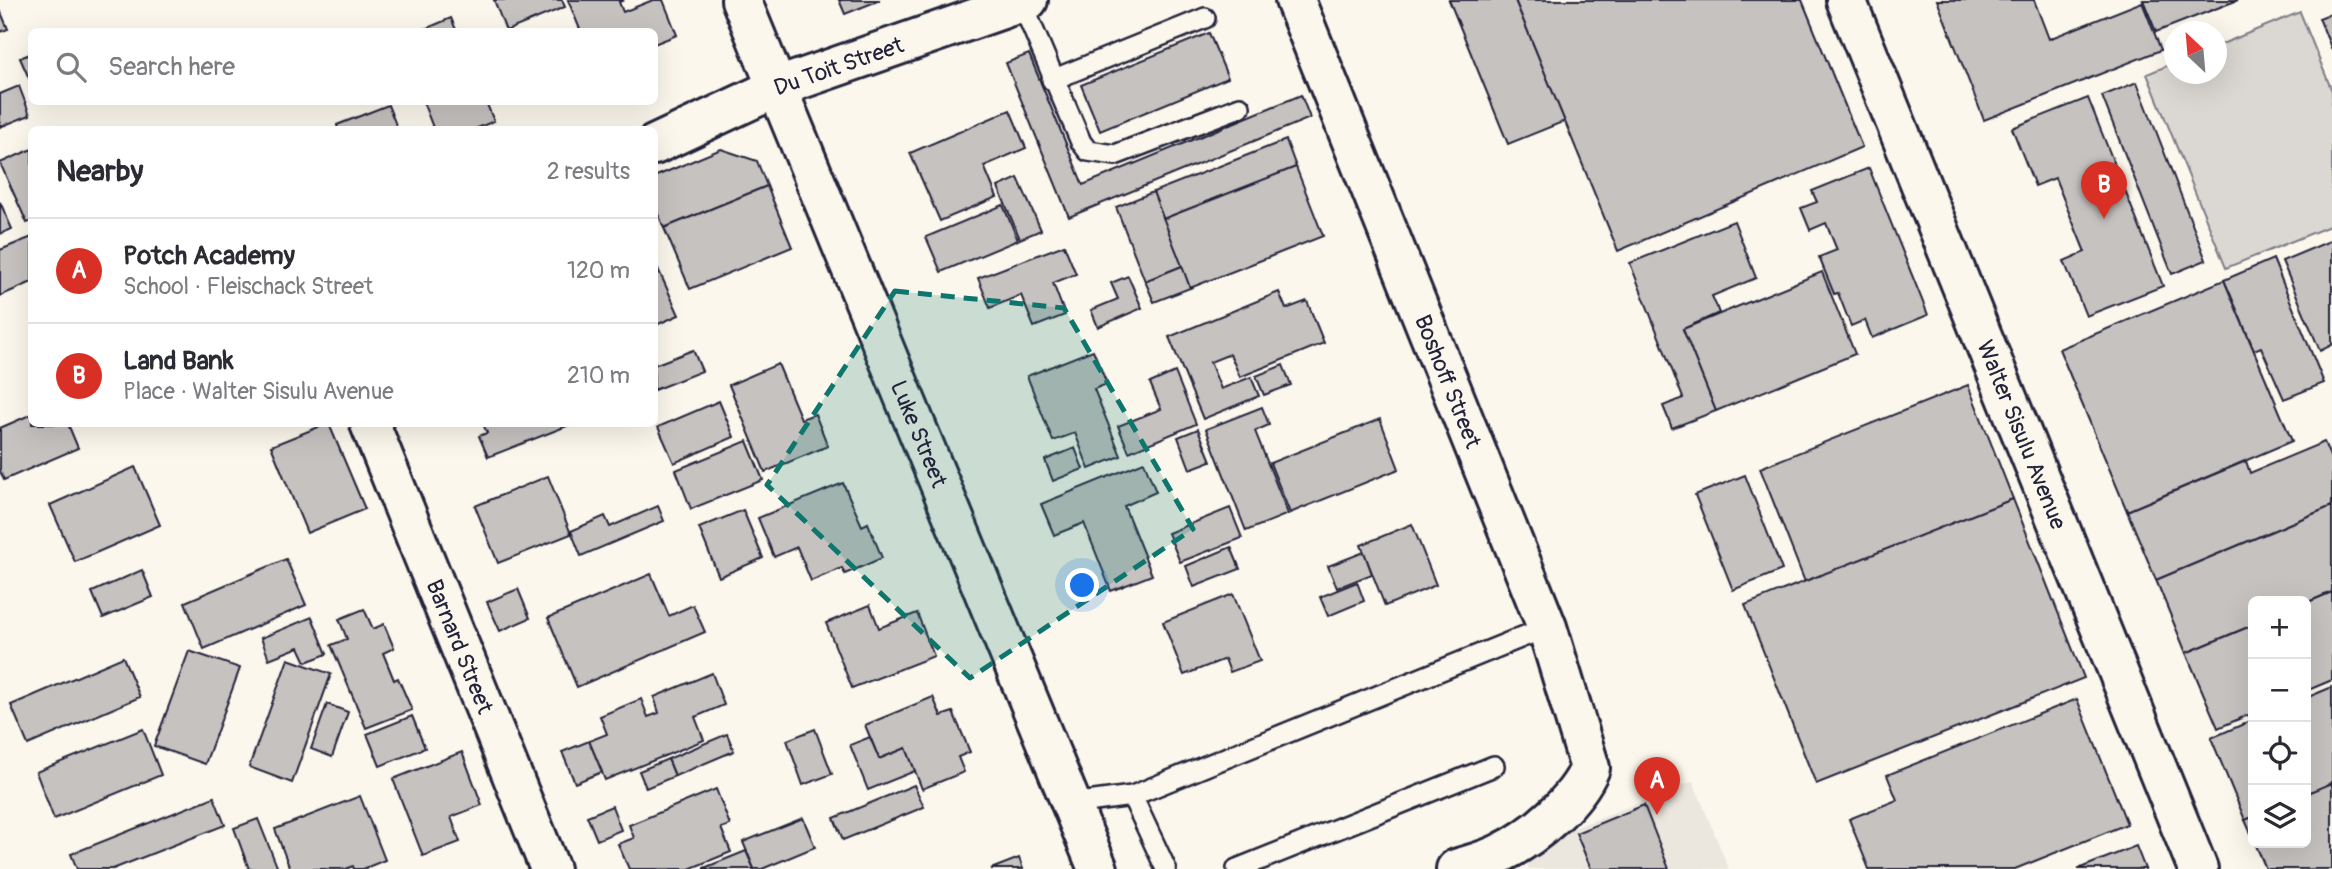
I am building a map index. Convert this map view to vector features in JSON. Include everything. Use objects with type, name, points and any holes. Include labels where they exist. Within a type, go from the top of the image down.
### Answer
[{"type":"street","name":"Luke Street","points":[[741,0],[1098,869]]},
{"type":"street","name":"Boshoff Street","points":[[1295,0],[1547,628],[1590,768],[1585,780],[1559,812],[1504,852],[1456,869]]},
{"type":"street","name":"Walter Sisulu Avenue","points":[[1846,0],[2198,869]]},
{"type":"street","name":"Du Toit Street","points":[[658,143],[778,87],[1025,1]]},
{"type":"street","name":"Barnard Street","points":[[371,427],[550,869]]},
{"type":"lane","points":[[1025,1],[1052,80],[1081,142],[1088,151],[1115,155],[1240,107]]},
{"type":"lane","points":[[1052,80],[1205,18]]},
{"type":"lane","points":[[1072,804],[1132,796],[1547,628]]},
{"type":"lane","points":[[1237,869],[1494,766]]},
{"type":"lane","points":[[1132,796],[1166,869]]},
{"type":"highlighted area","points":[[895,291],[1064,308],[1193,529],[970,678],[767,485]]},
{"type":"shaded area","points":[[2300,12],[2332,91],[2332,225],[2226,268],[2147,74],[2164,67],[2164,84],[2227,84],[2227,42]]},
{"type":"shaded area","points":[[1693,781],[1729,869],[1529,869],[1521,849]]},
{"type":"building","points":[[494,0],[562,0],[565,7],[513,28],[505,28]]},
{"type":"building","points":[[568,0],[624,0],[619,2],[623,12],[653,0],[663,0],[677,35],[658,42],[658,28],[579,28]]},
{"type":"building","points":[[839,0],[880,0],[845,14]]},
{"type":"building","points":[[1449,0],[1515,0],[1565,121],[1508,144]]},
{"type":"building","points":[[1515,0],[1802,0],[1862,147],[1618,251]]},
{"type":"building","points":[[1937,0],[2034,0],[2049,39],[2142,2],[2161,50],[1984,120]]},
{"type":"building","points":[[2143,0],[2238,0],[2184,21],[2164,21],[2164,29],[2156,32]]},
{"type":"building","points":[[0,10],[8,29],[0,32]]},
{"type":"building","points":[[2332,13],[2332,50],[2319,18]]},
{"type":"building","points":[[451,18],[455,28],[427,28]]},
{"type":"building","points":[[1209,33],[1228,78],[1100,131],[1081,85]]},
{"type":"building","points":[[1029,54],[1083,185],[1301,95],[1310,118],[1069,217],[1006,63]]},
{"type":"building","points":[[28,55],[28,76],[20,58]]},
{"type":"building","points":[[2137,82],[2206,260],[2172,274],[2102,96]]},
{"type":"building","points":[[19,86],[30,115],[0,127],[0,94]]},
{"type":"building","points":[[2088,98],[2163,286],[2086,316],[2064,261],[2085,252],[2055,178],[2035,186],[2012,128]]},
{"type":"building","points":[[388,105],[396,126],[337,126]]},
{"type":"building","points":[[424,105],[487,105],[494,121],[482,126],[432,126]]},
{"type":"building","points":[[1010,110],[1026,148],[984,166],[997,197],[940,221],[910,153]]},
{"type":"building","points":[[1286,140],[1296,167],[1163,219],[1153,192]]},
{"type":"building","points":[[721,149],[757,161],[767,186],[664,228],[658,214],[658,175]]},
{"type":"building","points":[[28,151],[28,223],[27,223],[0,163]]},
{"type":"building","points":[[1296,167],[1323,236],[1190,288],[1163,219]]},
{"type":"building","points":[[1869,168],[1928,315],[1872,338],[1865,320],[1851,326],[1819,257],[1837,250],[1826,223],[1810,230],[1801,208],[1817,202],[1812,191]]},
{"type":"building","points":[[1018,178],[1041,230],[1020,239],[998,187]]},
{"type":"building","points":[[767,186],[792,247],[690,289],[664,228]]},
{"type":"building","points":[[1153,192],[1182,266],[1145,281],[1116,207]]},
{"type":"building","points":[[0,202],[12,229],[0,234]]},
{"type":"building","points":[[1003,205],[1018,240],[941,272],[926,237]]},
{"type":"building","points":[[1734,221],[1756,278],[1712,296],[1719,313],[1683,329],[1716,411],[1672,428],[1663,406],[1683,398],[1630,263]]},
{"type":"building","points":[[28,239],[28,284],[0,296],[0,250]]},
{"type":"building","points":[[2332,240],[2332,345],[2320,351],[2282,261]]},
{"type":"building","points":[[1064,245],[1076,274],[1053,283],[1065,315],[1034,327],[1021,295],[990,308],[978,278]]},
{"type":"building","points":[[2273,259],[2324,383],[2284,399],[2261,347],[2254,350],[2224,280]]},
{"type":"building","points":[[1182,266],[1190,288],[1154,302],[1145,281]]},
{"type":"building","points":[[658,269],[679,315],[658,324]]},
{"type":"building","points":[[1822,272],[1855,354],[1716,411],[1683,329]]},
{"type":"building","points":[[1128,276],[1142,308],[1098,327],[1091,310],[1118,299],[1111,283]]},
{"type":"building","points":[[2224,280],[2292,441],[2127,511],[2059,349]]},
{"type":"building","points":[[1279,292],[1286,309],[1307,301],[1324,343],[1240,377],[1230,354],[1210,362],[1221,389],[1251,377],[1259,396],[1203,419],[1169,337]]},
{"type":"building","points":[[693,350],[702,371],[658,388],[658,363]]},
{"type":"building","points":[[1093,350],[1107,384],[1094,389],[1121,456],[1089,469],[1075,433],[1053,441],[1027,376]]},
{"type":"building","points":[[778,364],[801,419],[815,414],[828,446],[765,472],[729,385]]},
{"type":"building","points":[[1283,365],[1291,385],[1264,395],[1256,376]]},
{"type":"building","points":[[1175,372],[1196,424],[1129,452],[1118,426],[1161,409],[1150,383]]},
{"type":"building","points":[[1968,385],[2013,499],[1805,582],[1760,468]]},
{"type":"building","points":[[719,401],[734,437],[674,463],[658,427]]},
{"type":"building","points":[[1262,407],[1269,425],[1255,431],[1288,514],[1246,531],[1206,429]]},
{"type":"building","points":[[28,416],[28,427],[69,427],[78,448],[4,480],[0,471],[0,428]]},
{"type":"building","points":[[1380,419],[1399,469],[1290,513],[1270,463]]},
{"type":"building","points":[[318,427],[330,427],[365,509],[307,533],[271,446]]},
{"type":"building","points":[[484,427],[564,427],[488,457],[479,436],[487,433]]},
{"type":"building","points":[[1198,429],[1211,461],[1190,469],[1178,437]]},
{"type":"building","points":[[747,441],[763,480],[691,509],[676,470]]},
{"type":"building","points":[[2324,442],[2332,461],[2332,506],[2156,580],[2127,511],[2246,461],[2250,473]]},
{"type":"building","points":[[1075,448],[1083,469],[1053,481],[1045,460]]},
{"type":"building","points":[[1144,462],[1156,492],[1124,506],[1152,575],[1111,591],[1084,523],[1054,535],[1041,504]]},
{"type":"building","points":[[135,467],[160,525],[75,562],[50,505]]},
{"type":"building","points":[[1745,475],[1782,570],[1733,590],[1695,495]]},
{"type":"building","points":[[548,476],[571,534],[498,563],[475,506]]},
{"type":"building","points":[[843,483],[862,526],[868,523],[882,558],[845,574],[842,568],[811,581],[797,547],[774,557],[758,518]]},
{"type":"building","points":[[2013,499],[2084,678],[1816,784],[1745,605]]},
{"type":"building","points":[[658,506],[664,521],[581,556],[571,531],[605,516],[610,527]]},
{"type":"building","points":[[2332,506],[2332,592],[2311,601],[2311,596],[2248,596],[2248,627],[2186,653],[2156,580]]},
{"type":"building","points":[[1230,508],[1242,538],[1180,562],[1168,533]]},
{"type":"building","points":[[743,510],[763,558],[719,577],[699,528]]},
{"type":"building","points":[[1412,524],[1436,585],[1385,606],[1361,545]]},
{"type":"building","points":[[1231,547],[1240,569],[1194,587],[1186,566]]},
{"type":"building","points":[[1364,552],[1372,574],[1337,588],[1328,566]]},
{"type":"building","points":[[286,559],[306,605],[204,649],[185,602]]},
{"type":"building","points":[[142,570],[153,597],[103,618],[92,592]]},
{"type":"building","points":[[651,574],[669,616],[693,605],[705,632],[577,687],[548,618]]},
{"type":"building","points":[[1357,582],[1364,601],[1328,616],[1320,597]]},
{"type":"building","points":[[518,589],[530,618],[500,631],[487,602]]},
{"type":"building","points":[[2332,592],[2332,680],[2311,689],[2311,659],[2311,601]]},
{"type":"building","points":[[1233,594],[1260,661],[1230,672],[1225,659],[1184,675],[1163,622]]},
{"type":"building","points":[[870,605],[879,628],[917,613],[934,656],[852,688],[826,623]]},
{"type":"building","points":[[364,609],[373,629],[384,624],[394,648],[383,653],[394,680],[398,678],[412,710],[366,728],[331,645],[347,639],[339,619]]},
{"type":"building","points":[[312,617],[327,654],[306,662],[299,647],[269,659],[261,638]]},
{"type":"building","points":[[2248,627],[2248,715],[2218,728],[2186,653]]},
{"type":"building","points":[[189,651],[240,668],[205,764],[154,746]]},
{"type":"building","points":[[123,657],[140,697],[28,745],[11,705]]},
{"type":"building","points":[[288,659],[331,674],[292,783],[249,767]]},
{"type":"building","points":[[712,673],[724,705],[695,717],[704,740],[605,780],[589,741],[607,734],[600,716],[641,699],[648,717],[659,713],[654,697]]},
{"type":"building","points":[[2332,687],[2332,783],[2311,792],[2311,722],[2311,696]]},
{"type":"building","points":[[933,697],[941,716],[953,712],[970,752],[958,757],[964,772],[922,789],[906,748],[879,759],[865,725]]},
{"type":"building","points":[[2077,699],[2127,824],[2015,869],[1869,869],[1849,819],[1897,800],[1887,775]]},
{"type":"building","points":[[327,704],[348,712],[332,757],[311,749]]},
{"type":"building","points":[[412,716],[425,748],[380,766],[367,734]]},
{"type":"building","points":[[2248,722],[2248,819],[2245,820],[2211,738]]},
{"type":"building","points":[[143,729],[161,775],[54,819],[36,772]]},
{"type":"building","points":[[815,729],[832,774],[803,785],[787,740]]},
{"type":"building","points":[[727,734],[734,751],[675,776],[668,759]]},
{"type":"building","points":[[870,737],[879,759],[906,748],[915,771],[868,790],[850,745]]},
{"type":"building","points":[[589,741],[602,772],[575,783],[562,752]]},
{"type":"building","points":[[462,752],[482,805],[451,817],[460,842],[423,856],[393,779]]},
{"type":"building","points":[[668,759],[675,776],[646,788],[639,771]]},
{"type":"building","points":[[2332,783],[2332,869],[2266,869],[2257,848],[2311,848],[2311,792]]},
{"type":"building","points":[[914,785],[924,807],[843,840],[834,818]]},
{"type":"building","points":[[716,789],[730,825],[721,828],[731,852],[689,869],[629,869],[618,844],[634,838],[629,825]]},
{"type":"building","points":[[360,796],[385,860],[363,869],[354,869],[353,866],[346,869],[290,869],[275,829]]},
{"type":"building","points":[[214,797],[225,825],[113,869],[77,869],[71,854]]},
{"type":"building","points":[[1644,805],[1669,869],[1591,869],[1576,833]]},
{"type":"building","points":[[612,806],[621,830],[597,840],[587,816]]},
{"type":"building","points":[[803,818],[815,847],[762,869],[754,869],[743,842]]},
{"type":"building","points":[[258,819],[278,869],[249,869],[234,828]]},
{"type":"building","points":[[2136,846],[2145,869],[2078,869]]},
{"type":"building","points":[[746,851],[754,869],[704,869],[704,868]]},
{"type":"building","points":[[1019,858],[1023,869],[991,869]]},
{"type":"place","name":"Land Bank","points":[[2104,219]]},
{"type":"place","name":"Potch Academy","points":[[1657,815]]}]
